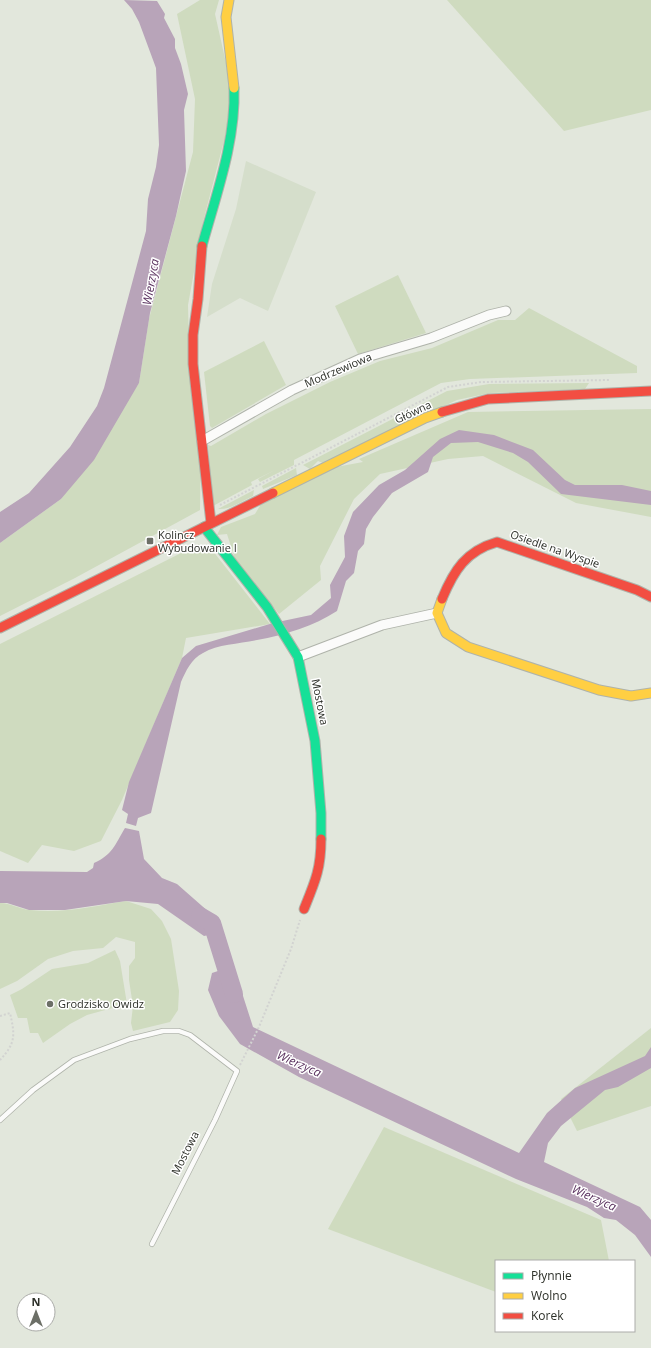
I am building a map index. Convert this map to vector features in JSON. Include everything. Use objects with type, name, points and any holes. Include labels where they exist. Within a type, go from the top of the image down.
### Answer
[{"type":"street","points":[[208,525],[202,441],[193,364],[193,335],[198,299],[201,249],[223,170],[235,110],[234,73],[227,33],[226,17],[229,0]]},
{"type":"street","name":"Modrzewiowa","points":[[202,441],[292,390],[360,359],[431,338],[489,315],[506,311]]},
{"type":"street","name":"Główna","points":[[0,628],[425,418],[455,406],[488,399],[651,391]]},
{"type":"street","name":"Mostowa","points":[[208,525],[234,567],[268,607],[298,657],[315,741],[321,813],[321,860],[318,874],[304,909]]},
{"type":"street","name":"Osiedle na Wyspie","points":[[437,613],[449,580],[464,562],[479,548],[497,542],[637,590],[651,597]]},
{"type":"street","points":[[298,657],[382,625],[437,613],[446,633],[468,647],[599,690],[631,696],[651,693]]},
{"type":"lane","points":[[0,1120],[33,1090],[74,1060],[130,1039],[163,1031],[179,1031],[190,1035],[237,1072]]},
{"type":"lane","name":"Mostowa","points":[[152,1244],[215,1120],[237,1072]]},
{"type":"path","points":[[237,1072],[259,1027],[291,949],[304,909]]},
{"type":"path","points":[[0,1016],[10,1013],[14,1034],[12,1044],[0,1060]]},
{"type":"shaded area","points":[[200,0],[219,0],[215,14],[226,63],[231,100],[225,137],[203,222],[188,305],[189,345],[201,434],[200,510],[75,578],[0,616],[0,543],[61,499],[139,383],[149,319],[193,152],[195,99],[177,14]]},
{"type":"shaded area","points":[[447,0],[651,0],[651,110],[564,131]]},
{"type":"shaded area","points":[[246,161],[316,192],[268,311],[240,298],[207,317],[212,284],[236,209]]},
{"type":"shaded area","points":[[398,275],[426,333],[358,354],[335,306]]},
{"type":"shaded area","points":[[529,308],[637,366],[637,373],[470,379],[441,383],[294,460],[294,465],[260,482],[258,479],[275,470],[251,482],[252,485],[213,506],[208,445],[211,446],[266,414],[330,382],[380,361],[432,348],[498,320],[515,320]]},
{"type":"shaded area","points":[[264,341],[286,385],[212,428],[210,426],[204,372]]},
{"type":"shaded area","points":[[589,383],[585,389],[490,393],[457,400],[323,463],[318,461],[310,469],[303,465],[447,391],[489,384]]},
{"type":"shaded area","points":[[651,409],[651,517],[576,503],[483,456],[448,459],[380,474],[354,499],[320,566],[321,580],[279,614],[235,559],[227,534],[217,535],[221,527],[255,514],[261,504],[336,467],[363,462],[359,459],[468,412]]},
{"type":"shaded area","points":[[296,468],[297,475],[263,489],[262,486]]},
{"type":"shaded area","points":[[254,490],[253,496],[231,507],[218,509]]},
{"type":"shaded area","points":[[199,544],[201,550],[209,546],[270,624],[186,638],[182,658],[122,800],[101,841],[74,851],[42,845],[28,863],[0,851],[0,644]]},
{"type":"shaded area","points":[[126,901],[151,909],[162,921],[171,939],[179,991],[178,1010],[170,1022],[133,1031],[131,1023],[133,1006],[129,980],[129,966],[135,958],[135,942],[116,937],[103,948],[73,951],[48,959],[17,981],[0,989],[0,903],[26,909],[54,911],[78,909]]},
{"type":"shaded area","points":[[115,950],[120,961],[127,1004],[87,1015],[70,1024],[43,1043],[38,1033],[30,1033],[27,1018],[18,1018],[10,995],[22,989],[52,969],[88,963]]},
{"type":"shaded area","points":[[651,1028],[651,1106],[577,1131],[561,1099]]},
{"type":"shaded area","points":[[384,1127],[601,1220],[609,1260],[495,1260],[495,1292],[328,1229]]},
{"type":"water","points":[[124,0],[157,1],[165,14],[164,18],[175,39],[175,48],[181,64],[188,94],[184,110],[186,171],[176,216],[150,313],[139,383],[94,460],[61,499],[0,543],[0,512],[29,493],[70,447],[97,406],[104,388],[146,231],[148,199],[156,167],[159,145],[156,68],[139,22],[132,9]]},
{"type":"water","points":[[459,430],[494,435],[533,450],[565,480],[575,485],[622,485],[651,491],[651,505],[561,494],[528,462],[513,453],[478,442],[451,443],[433,457],[428,472],[392,493],[373,517],[366,529],[364,544],[358,551],[354,573],[346,581],[337,611],[319,621],[289,633],[209,650],[192,662],[181,682],[151,813],[138,818],[136,826],[126,823],[128,814],[122,810],[129,782],[182,658],[196,646],[273,623],[311,615],[331,598],[330,585],[345,557],[344,536],[353,512],[379,485],[405,470],[440,439]]},
{"type":"water","points":[[125,828],[139,831],[144,859],[162,878],[177,884],[218,920],[223,932],[204,936],[158,904],[126,901],[65,910],[29,910],[7,903],[0,903],[0,871],[87,872],[93,868],[94,863],[109,853]]},
{"type":"water","points":[[224,969],[235,971],[253,1027],[519,1153],[547,1113],[575,1088],[645,1056],[651,1047],[651,1068],[618,1087],[605,1090],[561,1126],[548,1143],[544,1162],[640,1207],[651,1220],[651,1257],[635,1235],[616,1220],[604,1218],[587,1207],[516,1179],[299,1077],[240,1044],[219,1016],[208,990],[212,973]]},
{"type":"waterway","name":"Wierzyca","points":[[200,916],[212,923],[234,994]]},
{"type":"traffic: fast","points":[[202,246],[224,168],[232,128],[234,88]]},
{"type":"traffic: fast","points":[[204,527],[267,607],[298,657],[315,741],[321,813],[321,839]]},
{"type":"traffic: slow","points":[[229,0],[226,17],[234,88]]},
{"type":"traffic: slow","points":[[273,493],[425,418],[442,412]]},
{"type":"traffic: slow","points":[[442,599],[437,613],[446,633],[468,647],[599,690],[631,696],[651,693]]},
{"type":"traffic: jam","points":[[202,246],[198,299],[193,335],[193,364],[211,523]]},
{"type":"traffic: jam","points":[[442,412],[488,399],[651,391]]},
{"type":"traffic: jam","points":[[0,628],[273,493]]},
{"type":"traffic: jam","points":[[442,599],[451,579],[462,563],[477,551],[497,542],[637,590],[651,597]]},
{"type":"traffic: jam","points":[[304,909],[319,867],[321,839]]},
{"type":"place","name":"Kolincz Wybudowanie I","points":[[150,541]]},
{"type":"place","name":"Grodzisko Owidz","points":[[50,1004]]}]
